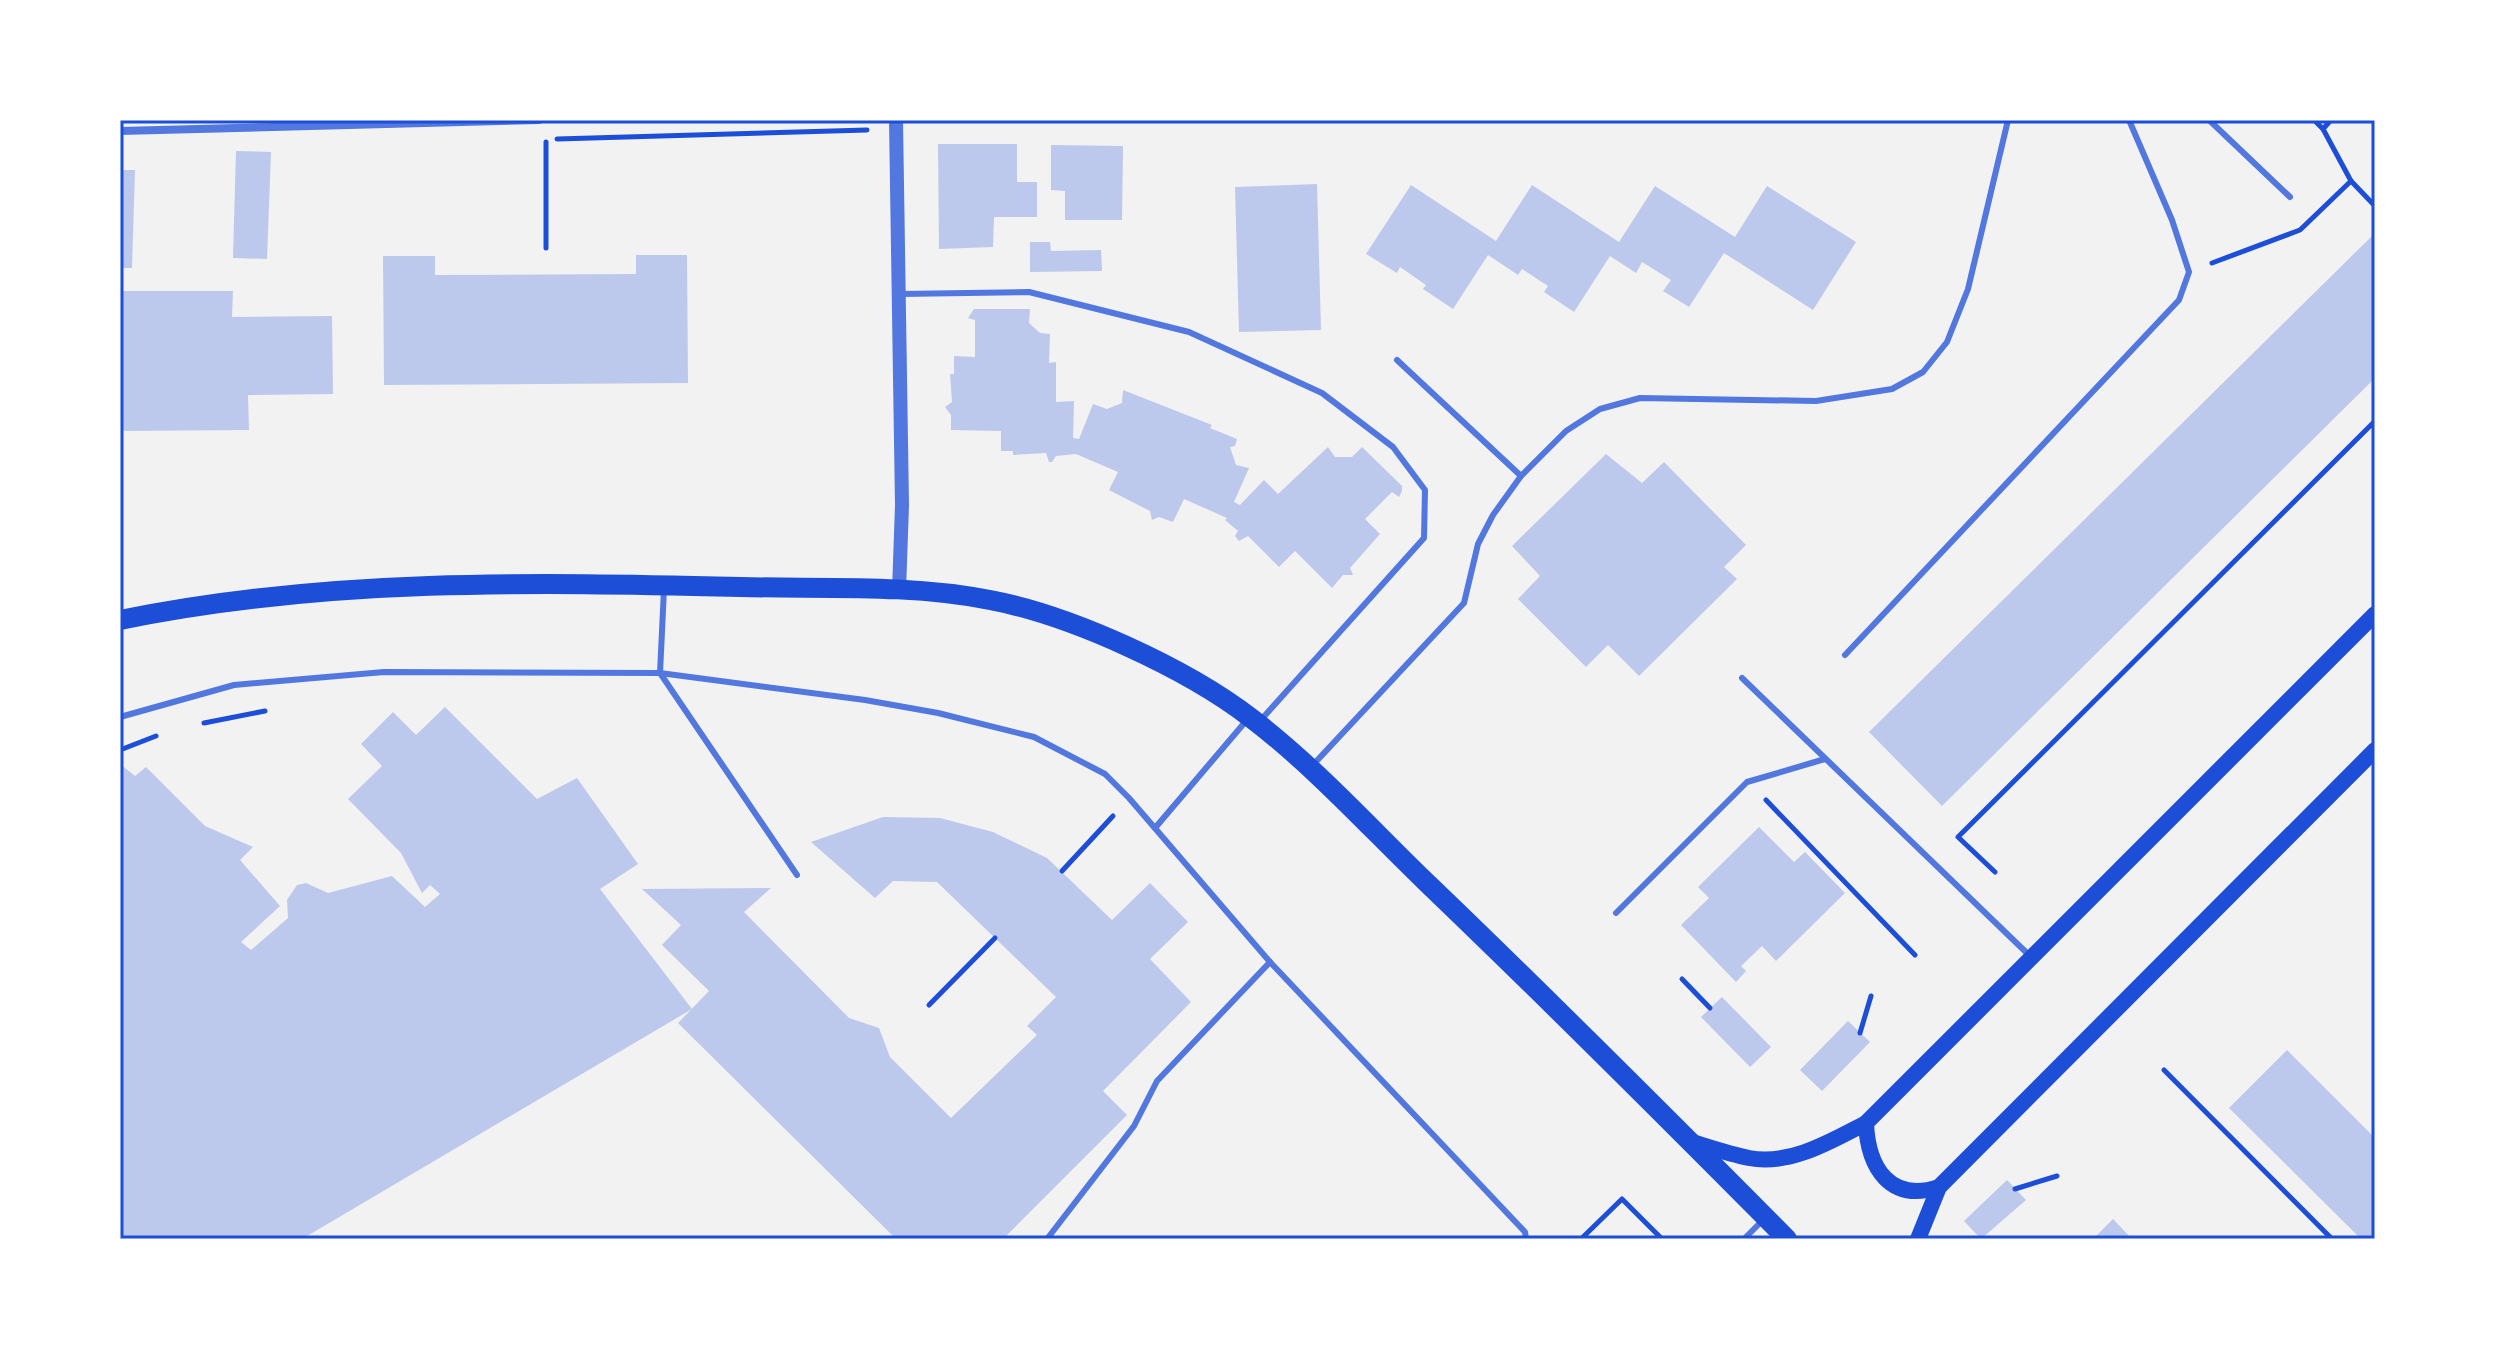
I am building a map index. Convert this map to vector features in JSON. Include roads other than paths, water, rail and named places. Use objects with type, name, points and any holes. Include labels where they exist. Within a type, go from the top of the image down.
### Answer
[{"type":"main road","points":[[120,620],[235,598],[355,587],[664,585],[899,591],[989,600],[1073,623],[1157,661],[1253,720],[1309,769],[1787,1239]]},
{"type":"main road","points":[[1689,1141],[1752,1159],[1784,1157],[1815,1149],[1866,1123],[2375,614]]},
{"type":"main road","points":[[1918,1239],[1939,1187],[2375,750]]},
{"type":"main road","points":[[1866,1123],[1867,1147],[1876,1169],[1894,1186],[1917,1194],[1939,1187]]},
{"type":"street","points":[[120,131],[539,120]]},
{"type":"street","points":[[896,120],[900,294],[899,591]]},
{"type":"lane","points":[[1309,769],[1464,603],[1478,544],[1521,476],[1566,431],[1600,409],[1640,398],[1816,401],[1892,389],[1923,372],[1947,342],[1968,289],[2008,120]]},
{"type":"lane","points":[[1845,655],[2179,300],[2189,272],[2172,220],[2129,120]]},
{"type":"lane","points":[[2209,120],[2290,197]]},
{"type":"lane","points":[[900,294],[1029,292],[1189,332],[1322,393],[1393,447],[1425,490],[1424,538],[1155,828]]},
{"type":"lane","points":[[1397,360],[1521,476]]},
{"type":"lane","points":[[664,585],[660,673],[797,875]]},
{"type":"lane","points":[[120,717],[234,685],[384,672],[660,673],[865,700],[938,713],[1034,737],[1105,774],[1129,798],[1270,962],[1525,1232],[1526,1239]]},
{"type":"lane","points":[[1742,678],[2031,957]]},
{"type":"lane","points":[[1616,913],[1747,782],[1825,759]]},
{"type":"lane","points":[[1047,1239],[1134,1126],[1157,1081],[1270,962]]},
{"type":"lane","points":[[1744,1239],[1766,1217]]}]
